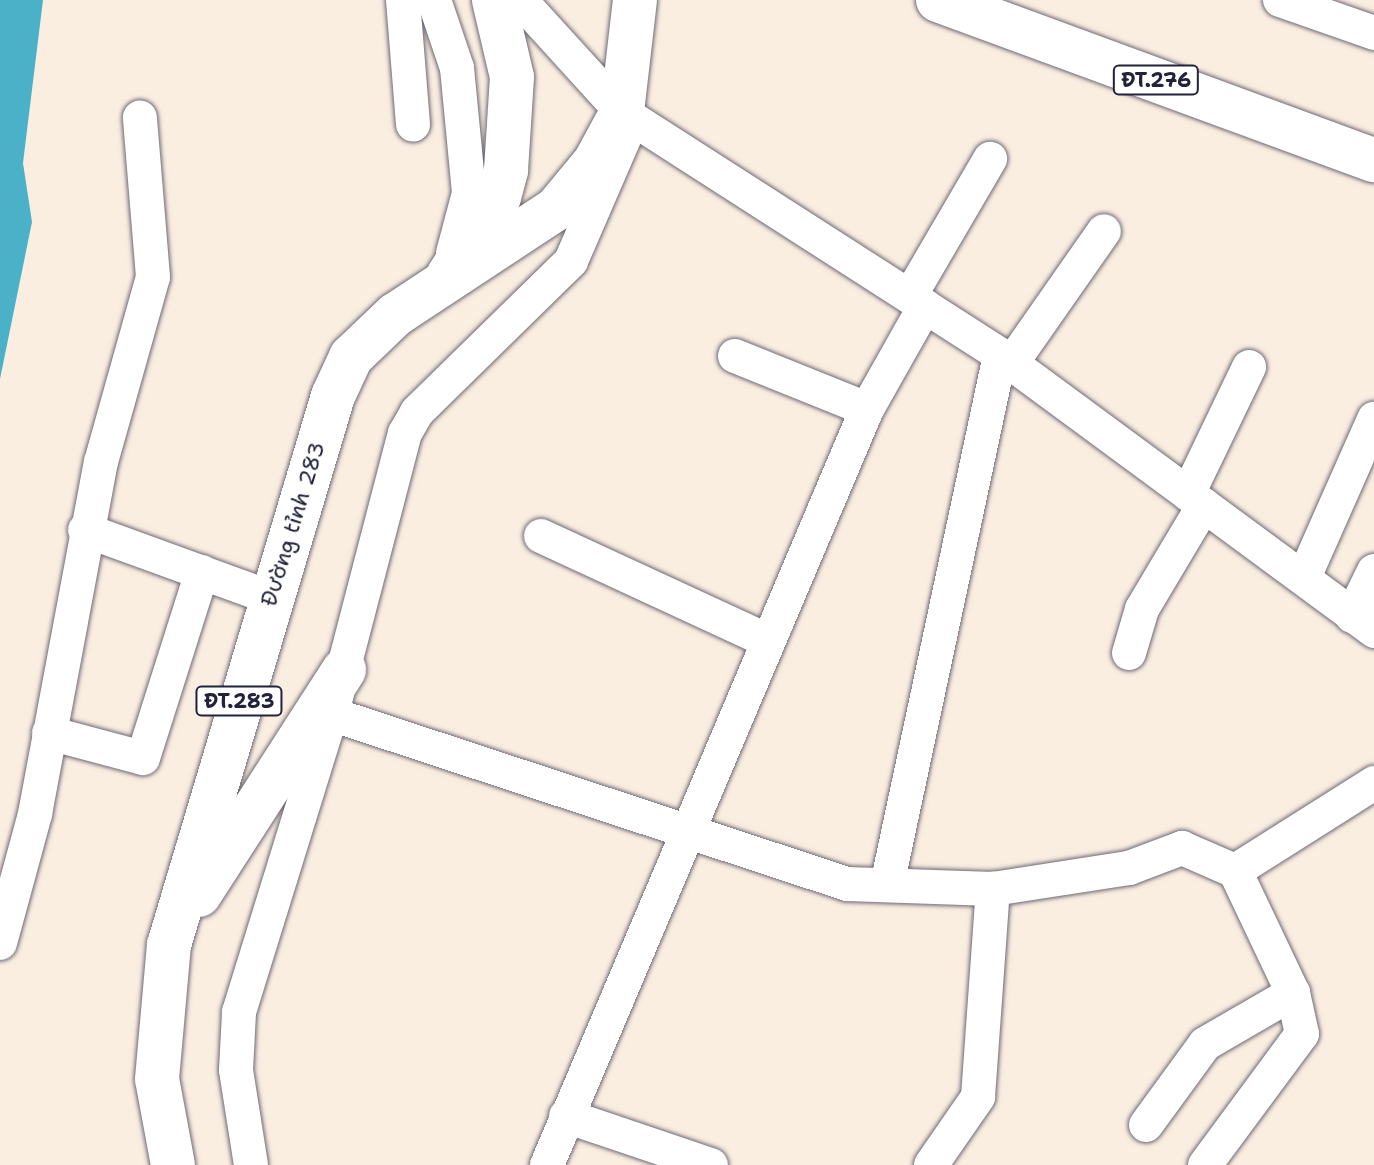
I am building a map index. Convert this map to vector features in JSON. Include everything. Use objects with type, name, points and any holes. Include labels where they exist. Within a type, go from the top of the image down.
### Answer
[{"type":"main road","points":[[441,288],[499,197],[506,170],[512,77],[494,0]]},
{"type":"main road","name":"Đường tỉnh 283","points":[[173,1165],[157,1079],[169,945],[269,597],[351,357],[395,315],[441,288],[556,209],[595,162],[622,112],[635,0]]},
{"type":"main road","name":"ĐT.276","points":[[938,0],[1374,160]]},
{"type":"main road","points":[[169,945],[344,670]]},
{"type":"street","points":[[403,0],[413,125]]},
{"type":"street","points":[[434,0],[457,68],[469,193],[441,288]]},
{"type":"street","points":[[520,0],[622,112],[1005,360],[1305,575],[1363,623],[1374,571]]},
{"type":"street","points":[[1280,0],[1374,33]]},
{"type":"street","points":[[251,1165],[236,1070],[239,1012],[344,670],[405,433],[417,412],[571,261],[624,145],[622,112]]},
{"type":"street","points":[[0,943],[49,733],[85,530],[153,277],[140,118]]},
{"type":"street","points":[[547,1165],[867,409],[917,301],[990,159]]},
{"type":"street","points":[[887,885],[1005,360],[1104,231]]},
{"type":"street","points":[[735,356],[867,409]]},
{"type":"street","points":[[1129,653],[1142,609],[1196,499],[1249,367]]},
{"type":"street","points":[[1305,575],[1374,419]]},
{"type":"street","points":[[85,530],[269,597]]},
{"type":"street","points":[[541,536],[768,641]]},
{"type":"street","points":[[49,733],[143,758],[202,572]]},
{"type":"street","points":[[331,714],[847,884],[993,889],[1129,868],[1182,848],[1235,871],[1293,993],[1302,1034],[1205,1165]]},
{"type":"street","points":[[1235,871],[1374,783]]},
{"type":"street","points":[[931,1165],[978,1097],[993,889]]},
{"type":"street","points":[[1146,1125],[1205,1044],[1293,993]]},
{"type":"street","points":[[566,1116],[711,1165]]},
{"type":"water","points":[[0,0],[43,0],[23,163],[32,222],[0,379]]}]
